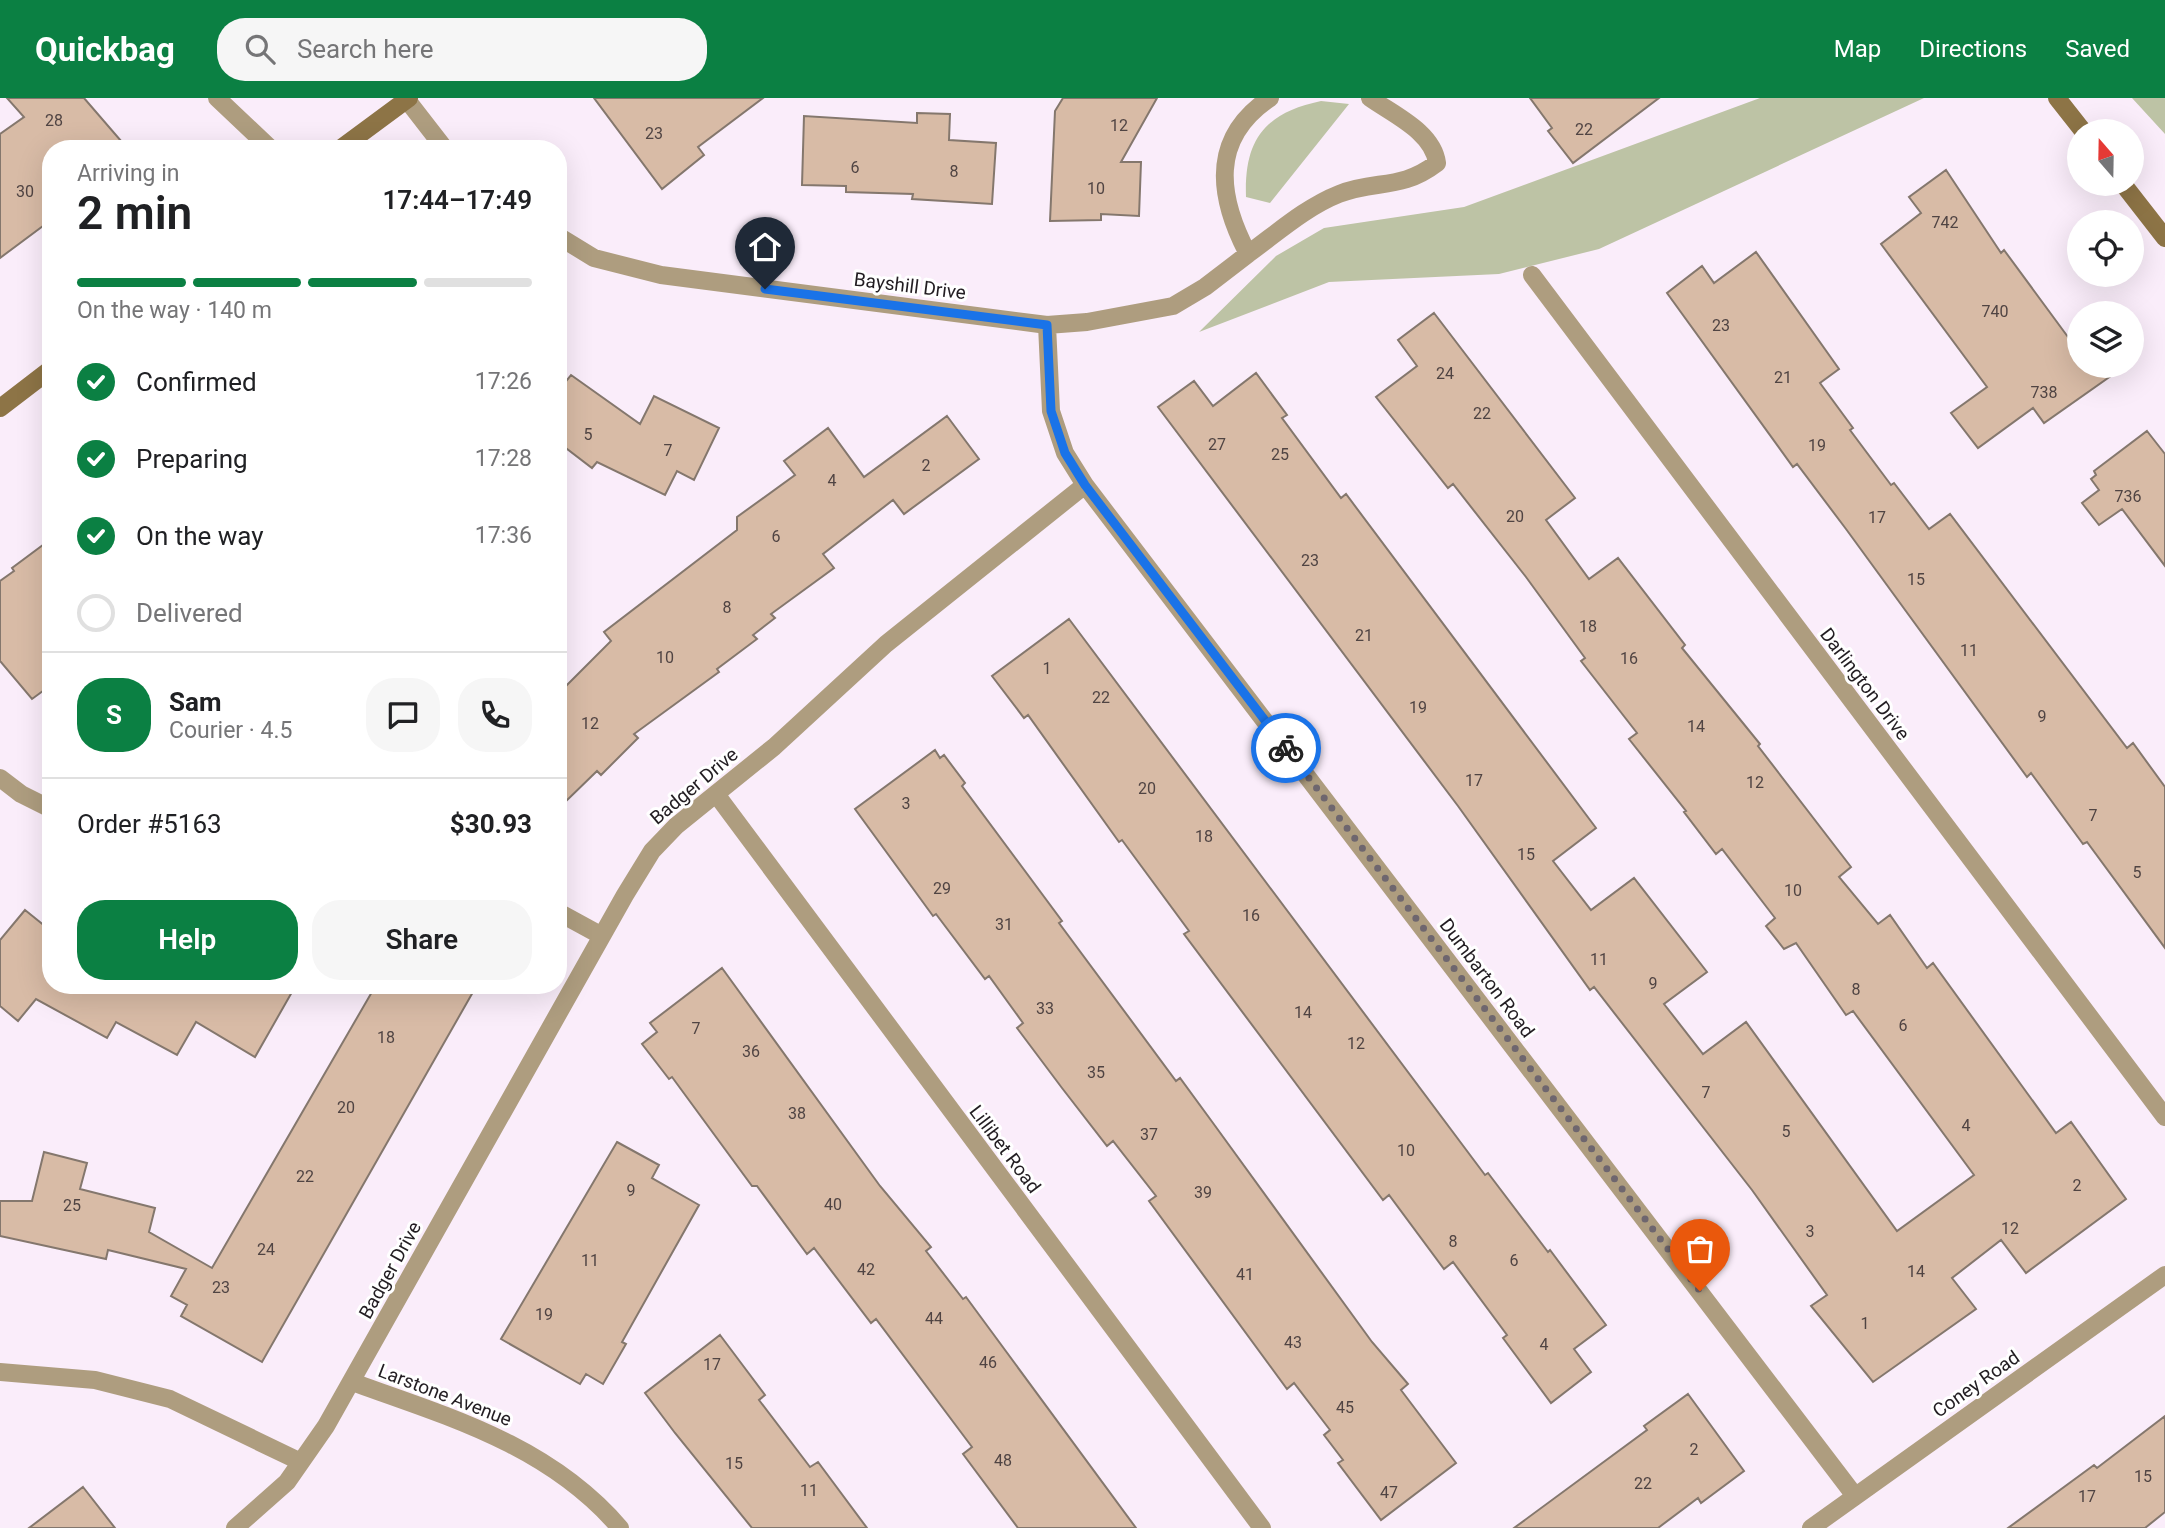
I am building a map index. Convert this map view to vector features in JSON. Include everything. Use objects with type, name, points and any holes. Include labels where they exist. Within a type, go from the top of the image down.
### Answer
[{"type":"street","points":[[217,98],[261,140]]},
{"type":"street","points":[[1248,254],[1232,222],[1224,190],[1225,163],[1234,135],[1251,110],[1270,98]]},
{"type":"street","name":"Bayshill Drive","points":[[567,242],[583,253],[612,265],[661,275],[1047,325],[1087,323],[1173,306],[1205,287],[1313,207],[1367,187],[1396,185],[1420,176],[1437,163],[1435,149],[1421,134],[1370,98]]},
{"type":"street","points":[[2057,98],[2074,119]]},
{"type":"street","points":[[352,140],[408,99],[438,140]]},
{"type":"street","points":[[2132,196],[2165,238]]},
{"type":"street","name":"Darlington Drive","points":[[1532,275],[2165,1117]]},
{"type":"street","points":[[1047,325],[1051,411],[1065,453],[1085,485]]},
{"type":"street","points":[[0,408],[42,376]]},
{"type":"street","name":"Badger Drive","points":[[235,1528],[287,1482],[352,1382],[652,851],[676,825],[774,747],[896,636],[1085,485]]},
{"type":"street","name":"Dumbarton Road","points":[[1085,485],[1855,1496]]},
{"type":"street","points":[[0,778],[21,794],[42,804]]},
{"type":"street","name":"Lillibet Road","points":[[716,794],[1262,1528]]},
{"type":"street","points":[[567,917],[602,936]]},
{"type":"street","name":"Coney Road","points":[[1811,1528],[2165,1275]]},
{"type":"street","points":[[0,1372],[95,1380],[170,1399],[301,1462]]},
{"type":"street","name":"Larstone Avenue","points":[[352,1382],[463,1421],[524,1450],[582,1489],[620,1528]]},
{"type":"green space","points":[[1760,98],[1924,98],[1599,249],[1499,274],[1329,282],[1199,332],[1276,256],[1324,228],[1464,207]]},
{"type":"green space","points":[[2132,98],[2165,98],[2165,134]]},
{"type":"green space","points":[[1321,101],[1349,104],[1270,203],[1246,197],[1249,159],[1262,132],[1272,121],[1285,113]]},
{"type":"building","points":[[7,98],[84,98],[120,140],[42,140],[42,227],[0,258],[0,134],[24,117]]},
{"type":"building","points":[[594,98],[763,98],[698,147],[704,155],[662,189]]},
{"type":"building","points":[[1063,98],[1157,98],[1121,162],[1141,162],[1139,216],[1101,214],[1101,220],[1050,221],[1055,111]]},
{"type":"building","points":[[1530,98],[1659,98],[1573,163],[1548,131],[1552,128]]},
{"type":"building","points":[[917,113],[950,114],[949,140],[996,143],[992,204],[912,199],[913,194],[846,192],[846,186],[802,185],[804,116],[917,123]]},
{"type":"building","points":[[1946,170],[2001,253],[2004,250],[2067,336],[2067,378],[2108,378],[2044,423],[2033,408],[1978,448],[1951,413],[1987,387],[1881,244],[1921,213],[1909,197]]},
{"type":"building","points":[[1756,252],[1839,369],[1820,383],[1853,428],[1850,430],[1891,485],[1894,483],[1929,529],[1950,514],[2127,748],[2133,743],[2165,787],[2165,948],[2087,842],[2083,844],[2031,773],[2027,777],[1846,529],[1797,464],[1793,467],[1667,293],[1702,266],[1714,283]]},
{"type":"building","points":[[1434,313],[1575,498],[1546,520],[1589,579],[1618,558],[1685,645],[1682,648],[1760,744],[1758,746],[1851,867],[1839,877],[1878,924],[1890,915],[1927,968],[1933,963],[2056,1133],[2071,1122],[2126,1199],[2026,1273],[2001,1240],[1952,1278],[1976,1309],[1873,1382],[1811,1306],[1827,1295],[1752,1190],[1594,987],[1590,990],[1458,806],[1158,407],[1194,381],[1213,406],[1256,373],[1287,415],[1282,418],[1341,498],[1346,494],[1596,828],[1553,861],[1591,910],[1634,878],[1707,972],[1664,1004],[1703,1054],[1746,1022],[1897,1231],[1974,1175],[1853,1011],[1846,1015],[1796,943],[1784,949],[1766,926],[1775,918],[1722,849],[1716,854],[1629,739],[1637,733],[1581,661],[1585,658],[1526,577],[1453,484],[1448,488],[1376,397],[1417,366],[1398,340]]},
{"type":"building","points":[[571,375],[640,424],[654,396],[719,428],[694,480],[677,471],[665,495],[597,462],[592,468],[567,449],[567,380]]},
{"type":"building","points":[[947,416],[979,459],[904,514],[893,500],[823,554],[834,568],[771,614],[775,618],[753,635],[757,639],[717,669],[719,672],[634,734],[638,738],[601,775],[597,771],[567,800],[567,685],[611,641],[604,632],[737,530],[737,517],[795,475],[784,461],[828,428],[864,477]]},
{"type":"building","points":[[2147,431],[2165,454],[2165,566],[2122,509],[2099,525],[2082,503],[2099,490],[2091,479],[2096,475],[2094,471]]},
{"type":"building","points":[[42,546],[42,692],[32,699],[0,661],[0,581],[14,571],[12,568]]},
{"type":"building","points":[[1069,619],[1485,1175],[1488,1173],[1606,1325],[1574,1349],[1591,1372],[1551,1403],[1503,1338],[1507,1335],[1453,1262],[1444,1269],[1389,1195],[1383,1200],[1184,934],[1189,931],[1122,840],[1119,842],[1028,715],[1024,718],[992,676]]},
{"type":"building","points":[[935,750],[940,758],[944,755],[965,783],[962,786],[1062,921],[1059,923],[1176,1081],[1180,1078],[1372,1342],[1408,1384],[1401,1390],[1456,1463],[1381,1520],[1338,1463],[1343,1460],[1324,1435],[1330,1430],[1294,1383],[1287,1389],[1149,1201],[1156,1196],[1113,1141],[1107,1146],[1017,1028],[1023,1023],[989,976],[985,979],[936,914],[933,916],[855,809]]},
{"type":"building","points":[[25,910],[42,924],[42,994],[291,994],[255,1057],[196,1022],[177,1055],[116,1022],[107,1038],[36,999],[18,1021],[0,1006],[0,940]]},
{"type":"building","points":[[722,968],[880,1186],[931,1247],[926,1251],[963,1299],[966,1297],[1136,1528],[1018,1528],[963,1454],[972,1447],[876,1319],[871,1323],[814,1248],[807,1254],[757,1186],[752,1186],[672,1077],[669,1079],[642,1044],[657,1032],[650,1023]]},
{"type":"building","points":[[371,994],[472,994],[262,1362],[181,1316],[187,1305],[171,1296],[186,1269],[108,1250],[106,1259],[0,1236],[0,1201],[32,1201],[44,1152],[87,1163],[80,1189],[155,1208],[149,1232],[212,1268]]},
{"type":"building","points":[[617,1142],[659,1165],[652,1178],[699,1205],[622,1342],[626,1344],[603,1384],[586,1374],[580,1384],[501,1339]]},
{"type":"building","points":[[720,1335],[765,1395],[759,1400],[810,1467],[818,1462],[867,1528],[752,1528],[675,1433],[645,1393]]},
{"type":"building","points":[[1688,1394],[1744,1471],[1701,1503],[1698,1498],[1658,1528],[1514,1528],[1647,1430],[1644,1426]]},
{"type":"building","points":[[2165,1416],[2165,1512],[2145,1528],[2008,1528],[2094,1465],[2097,1468]]},
{"type":"building","points":[[83,1487],[115,1528],[29,1528]]},
{"type":"way so far","points":[[1286,748],[1700,1291]]},
{"type":"route","points":[[765,289],[1047,325],[1051,411],[1065,453],[1085,485],[1286,748]]}]
